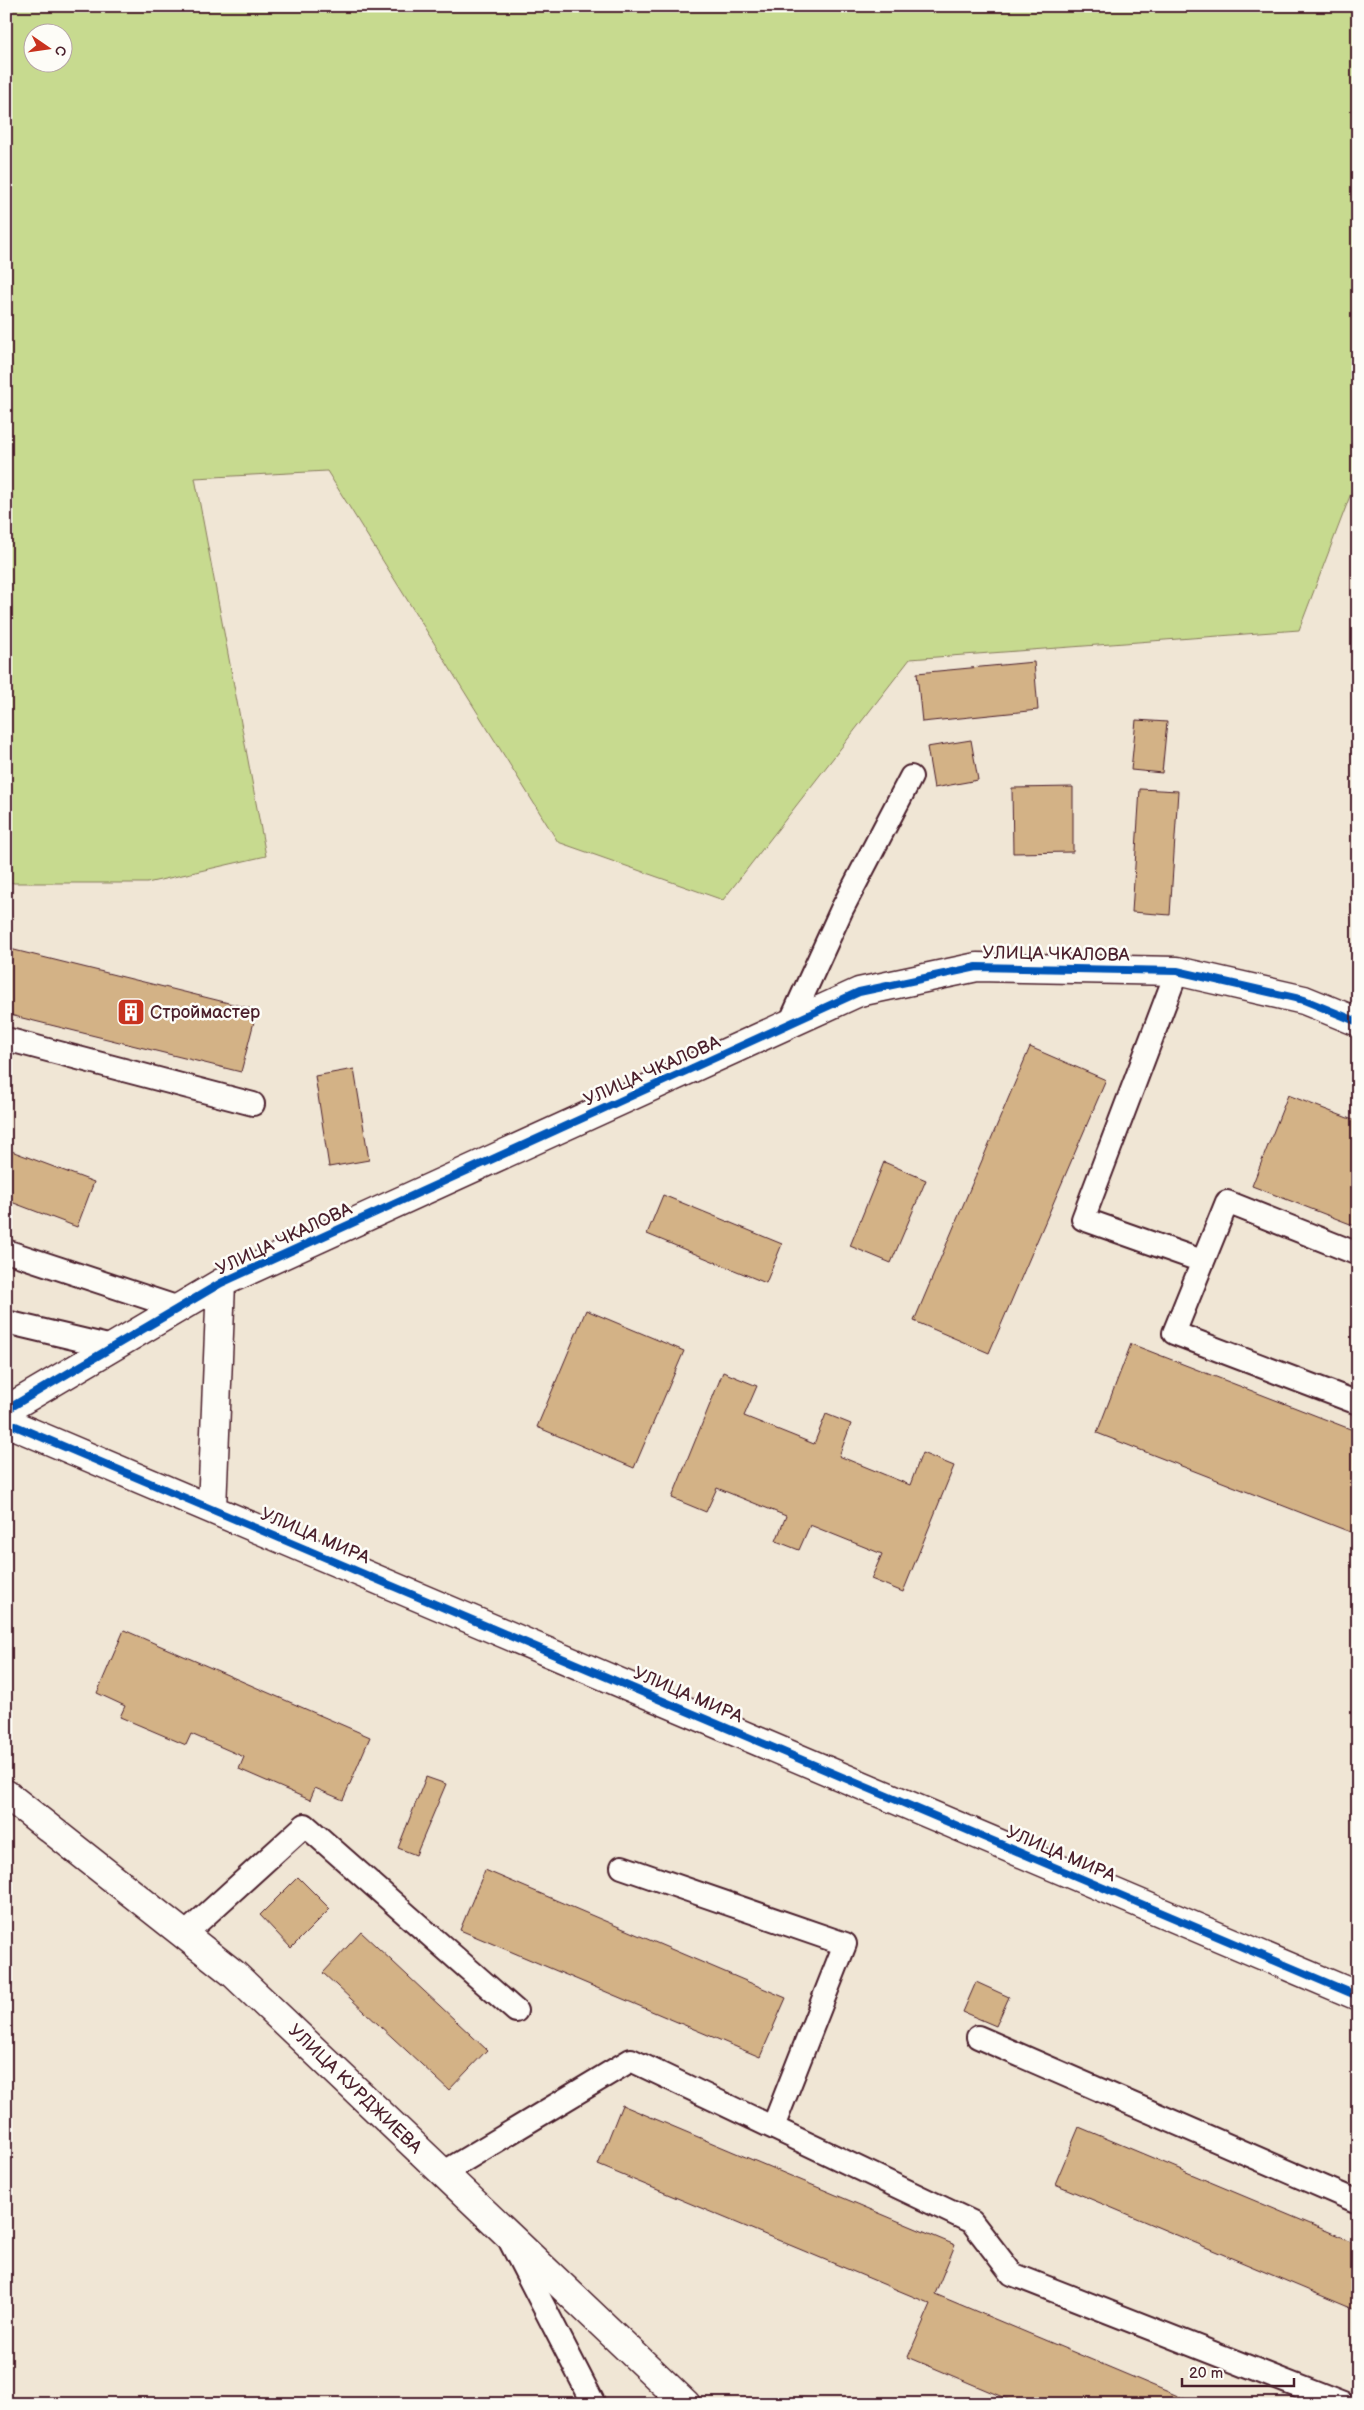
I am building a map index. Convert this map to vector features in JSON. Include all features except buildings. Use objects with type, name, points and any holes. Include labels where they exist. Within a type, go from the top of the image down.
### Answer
[{"type":"street","name":"УЛИЦА ЧКАЛОВА","points":[[6,1410],[221,1283],[859,992],[977,967],[1177,971],[1304,1000],[1358,1022]]},
{"type":"street","points":[[212,1508],[221,1283]]},
{"type":"street","name":"УЛИЦА МИРА","points":[[6,1422],[1358,1996]]},
{"type":"street","name":"УЛИЦА КУРДЖИЕВА","points":[[6,1794],[234,1974],[686,2404]]},
{"type":"lane","points":[[789,1025],[842,909],[912,777]]},
{"type":"lane","points":[[1177,971],[1083,1219],[1202,1261]]},
{"type":"lane","points":[[6,1039],[253,1104]]},
{"type":"lane","points":[[1358,1254],[1227,1202],[1174,1333],[1358,1403]]},
{"type":"lane","points":[[6,1251],[179,1308]]},
{"type":"lane","points":[[6,1322],[112,1347]]},
{"type":"lane","points":[[184,1934],[305,1825],[516,2011]]},
{"type":"lane","points":[[622,1867],[845,1944],[772,2127]]},
{"type":"lane","points":[[978,2037],[1358,2202]]},
{"type":"lane","points":[[443,2173],[631,2060],[972,2222],[1012,2274],[1343,2404]]},
{"type":"lane","points":[[504,2231],[594,2404]]},
{"type":"green space","points":[[6,6],[1358,6],[1358,475],[1299,630],[910,659],[723,900],[558,842],[327,471],[195,478],[266,856],[147,883],[14,883],[6,881]]},
{"type":"cycle path","points":[[6,1410],[221,1283],[859,992],[977,967],[1177,971],[1304,1000],[1358,1022]]},
{"type":"cycle path","points":[[6,1422],[1358,1996]]},
{"type":"place","name":"Строймастер","points":[[131,1012]]}]
